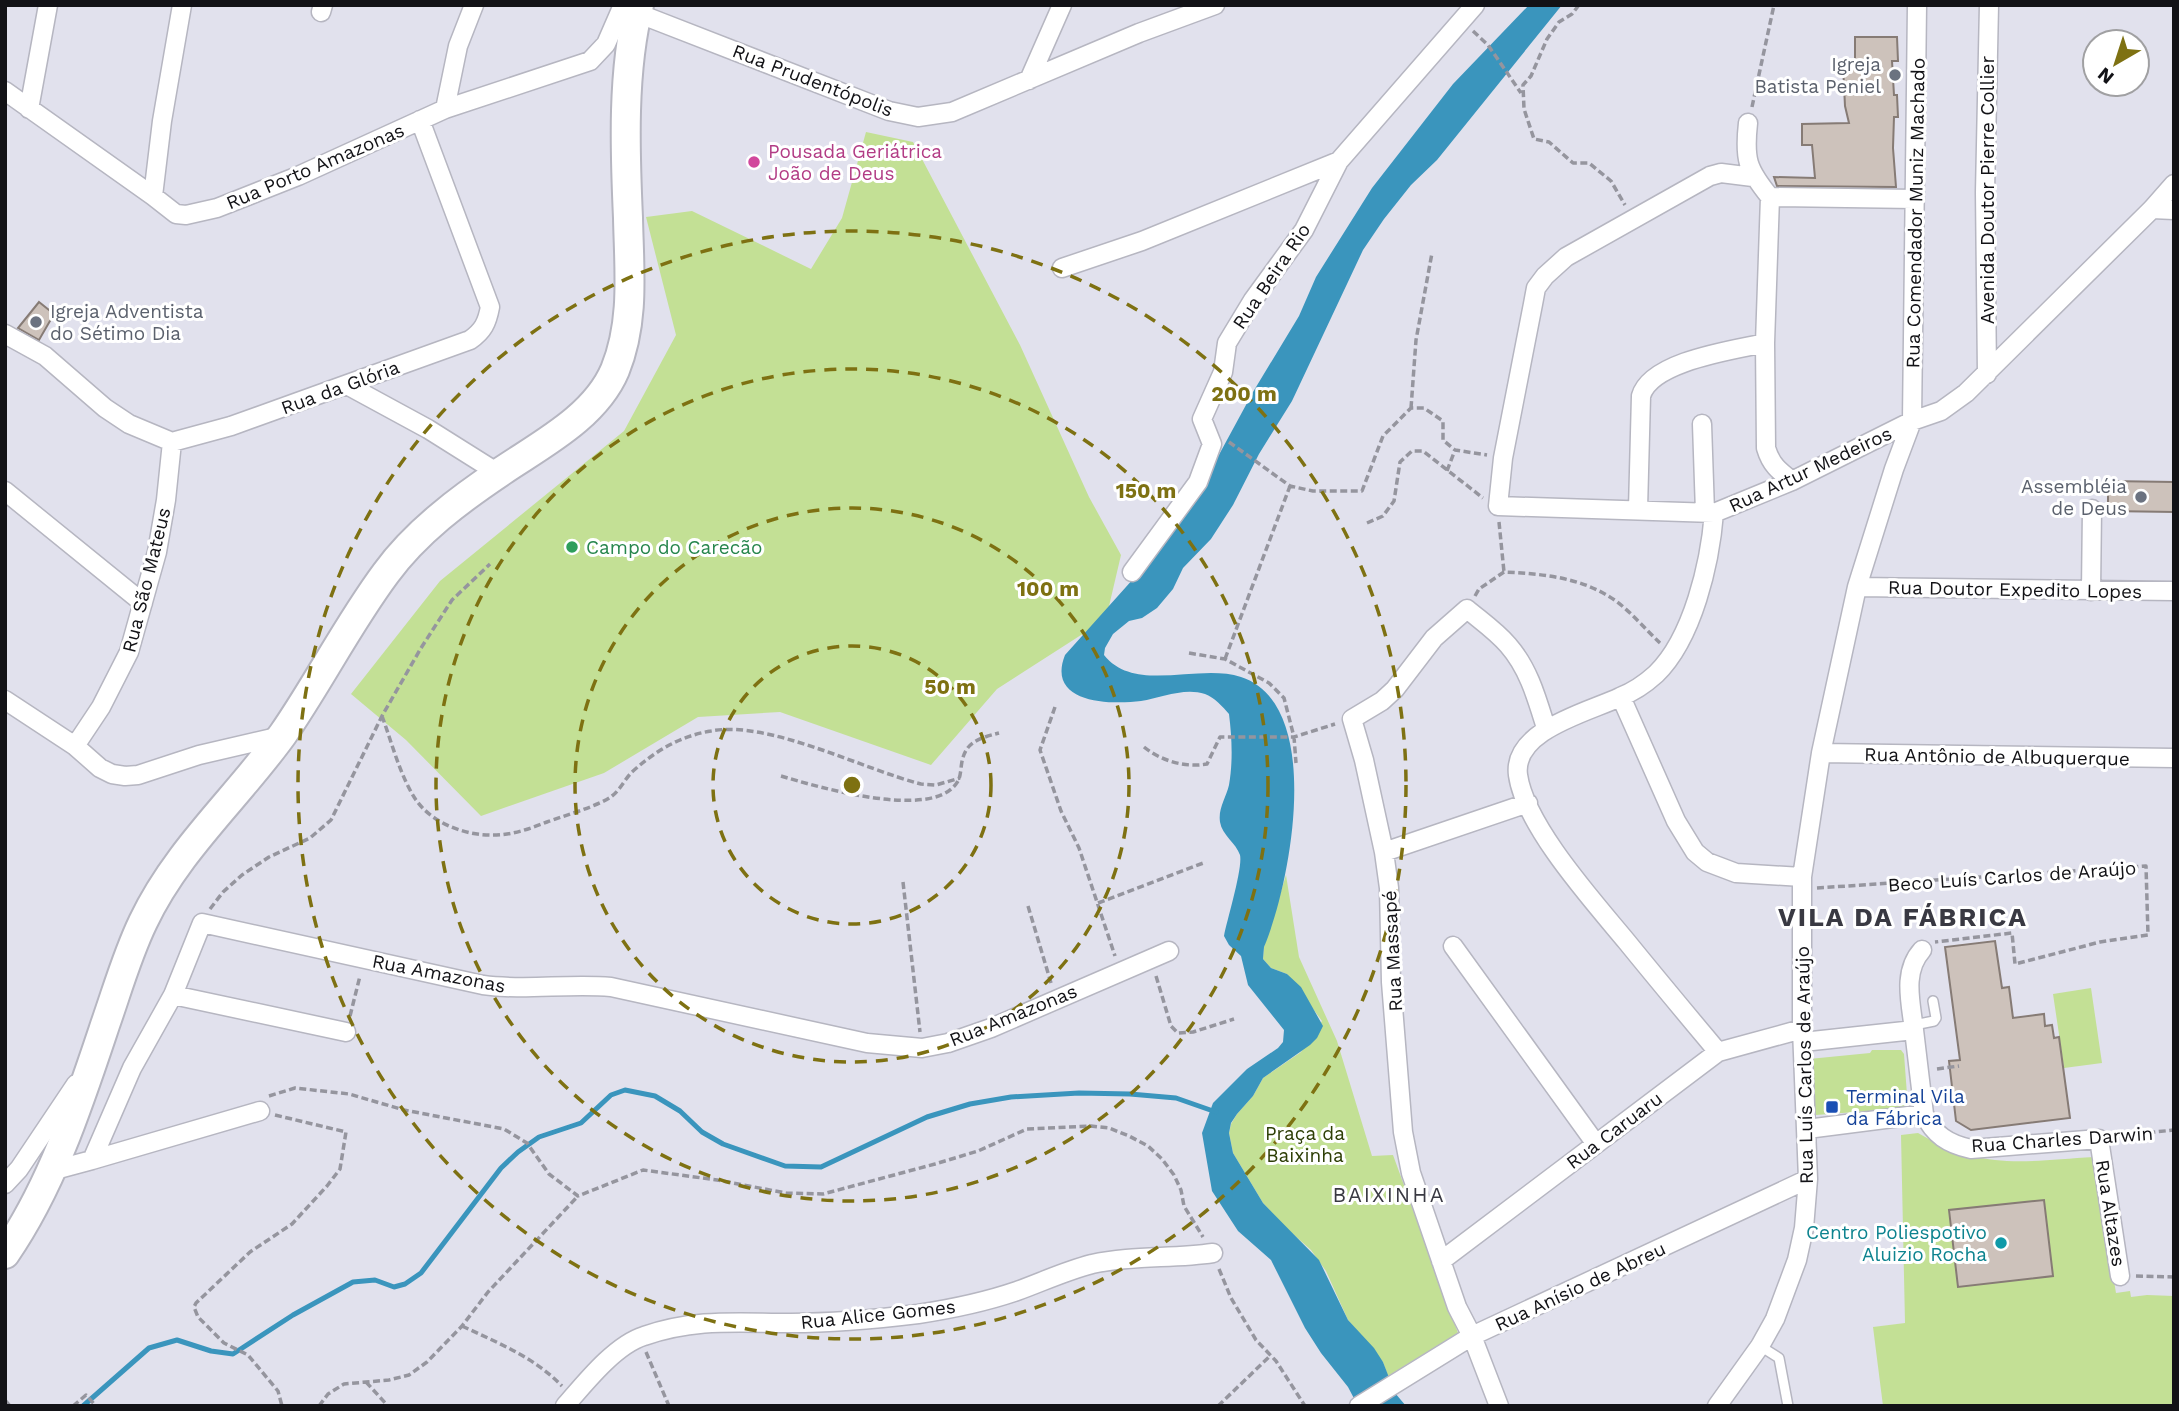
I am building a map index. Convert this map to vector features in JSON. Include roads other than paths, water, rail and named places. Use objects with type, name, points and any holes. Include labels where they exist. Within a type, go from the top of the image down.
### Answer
[{"type":"main road","points":[[5,1254],[51,1171],[142,923],[187,849],[281,736],[387,570],[449,509],[558,435],[592,405],[612,376],[625,346],[630,312],[625,154],[633,8]]},
{"type":"street","points":[[29,109],[48,5]]},
{"type":"street","points":[[153,196],[162,121],[182,5]]},
{"type":"street","points":[[445,110],[458,46],[474,5]]},
{"type":"street","points":[[1029,80],[1062,5]]},
{"type":"street","name":"Rua Prudentópolis","points":[[633,8],[903,115],[931,117],[952,112],[1139,33],[1215,5]]},
{"type":"street","name":"Rua Beira Rio","points":[[1132,572],[1198,482],[1212,444],[1202,419],[1223,372],[1227,343],[1253,300],[1304,229],[1339,160],[1475,5]]},
{"type":"street","name":"Rua Comendador Muniz Machado","points":[[1912,421],[1917,5]]},
{"type":"street","name":"Avenida Doutor Pierre Collier","points":[[1987,374],[1985,192],[1989,5]]},
{"type":"street","name":"Rua Porto Amazonas","points":[[5,91],[176,214],[198,214],[298,176],[445,110],[590,61],[633,8]]},
{"type":"street","name":"Rua da Glória","points":[[172,442],[232,426],[470,341],[480,333],[487,322],[490,307],[420,120]]},
{"type":"street","points":[[1748,123],[1746,161],[1753,177],[1770,197],[1765,343],[1766,449],[1769,460],[1776,469],[1792,481]]},
{"type":"street","points":[[1062,268],[1142,241],[1339,160]]},
{"type":"street","points":[[1702,424],[1709,513],[1498,506],[1503,458],[1536,288],[1553,267],[1566,257],[1710,176],[1720,173],[1753,177]]},
{"type":"street","name":"Rua Artur Medeiros","points":[[1718,1052],[1550,844],[1528,803],[1518,775],[1519,761],[1533,739],[1546,729],[1637,689],[1657,673],[1685,628],[1700,592],[1712,534],[1709,513],[1792,481],[1912,421],[1941,411],[1987,374],[2174,184]]},
{"type":"street","points":[[1770,197],[1916,199]]},
{"type":"street","points":[[2152,209],[2174,211]]},
{"type":"street","points":[[5,334],[45,356],[105,408],[130,424],[172,442]]},
{"type":"street","points":[[1638,509],[1641,396],[1647,383],[1658,375],[1697,358],[1765,343]]},
{"type":"street","points":[[347,385],[428,429],[498,474]]},
{"type":"street","name":"Rua Luís Carlos de Araújo","points":[[1717,1406],[1760,1346],[1775,1319],[1797,1260],[1804,1228],[1808,1179],[1801,883],[1821,753],[1857,587],[1912,421]]},
{"type":"street","name":"Rua São Mateus","points":[[75,746],[101,707],[129,652],[157,552],[172,442]]},
{"type":"street","points":[[5,491],[143,603]]},
{"type":"street","points":[[2091,591],[2092,509]]},
{"type":"street","name":"Rua Doutor Expedito Lopes","points":[[1857,587],[2174,591]]},
{"type":"street","name":"Rua Massapé","points":[[1472,1336],[1457,1307],[1411,1173],[1403,1132],[1391,982],[1391,910],[1384,852],[1352,719],[1382,701],[1395,689],[1434,638],[1467,609],[1507,643],[1518,657],[1533,687],[1546,729]]},
{"type":"street","points":[[1621,697],[1676,821],[1695,852],[1715,866],[1736,873],[1801,883]]},
{"type":"street","points":[[5,700],[75,746],[100,768],[111,774],[125,776],[138,775],[199,755],[281,736]]},
{"type":"street","name":"Rua Antônio de Albuquerque","points":[[1821,753],[2174,758]]},
{"type":"street","points":[[1384,852],[1528,803]]},
{"type":"street","name":"Rua Amazonas","points":[[173,995],[202,923],[483,985],[508,988],[582,985],[611,987],[867,1043],[922,1048],[948,1043],[991,1028],[1169,951]]},
{"type":"street","points":[[1453,946],[1596,1144]]},
{"type":"street","points":[[1807,1129],[1924,1114],[1909,982],[1912,961],[1922,950]]},
{"type":"street","points":[[92,1160],[132,1068],[173,995],[346,1031]]},
{"type":"street","name":"Rua Caruaru","points":[[1441,1261],[1718,1052],[1803,1035],[1914,1028]]},
{"type":"street","points":[[5,1184],[19,1168],[92,1062]]},
{"type":"street","points":[[51,1171],[260,1111]]},
{"type":"street","name":"Rua Charles Darwin","points":[[1924,1114],[1938,1136],[1954,1145],[1971,1149],[2099,1139]]},
{"type":"street","name":"Rua Altazes","points":[[2099,1139],[2120,1276]]},
{"type":"street","name":"Rua Anísio de Abreu","points":[[1359,1406],[1472,1336],[1808,1179]]},
{"type":"street","name":"Rua Alice Gomes","points":[[574,1403],[607,1361],[640,1337],[674,1327],[706,1322],[793,1323],[919,1314],[975,1303],[1016,1291],[1062,1272],[1095,1264],[1137,1257],[1175,1258],[1213,1253]]},
{"type":"street","points":[[1472,1336],[1499,1406]]},
{"type":"lane","points":[[1914,1028],[1935,1019],[1933,1001]]},
{"type":"lane","points":[[1760,1346],[1779,1358],[1788,1406]]},
{"type":"water","points":[[1529,5],[1562,5],[1437,160],[1411,185],[1384,219],[1363,250],[1292,401],[1259,454],[1233,505],[1211,539],[1183,568],[1173,589],[1157,608],[1142,618],[1129,621],[1113,634],[1104,655],[1117,667],[1132,673],[1206,673],[1241,677],[1267,694],[1284,722],[1292,759],[1294,800],[1291,842],[1263,959],[1271,968],[1287,974],[1301,987],[1323,1026],[1310,1045],[1263,1078],[1253,1096],[1231,1123],[1229,1133],[1233,1153],[1263,1203],[1319,1260],[1348,1320],[1374,1348],[1383,1362],[1395,1393],[1406,1406],[1358,1406],[1348,1387],[1305,1328],[1271,1260],[1238,1231],[1212,1191],[1202,1133],[1213,1103],[1247,1069],[1278,1048],[1283,1042],[1284,1030],[1248,985],[1241,956],[1224,936],[1240,862],[1238,851],[1223,831],[1220,822],[1231,768],[1229,714],[1212,697],[1197,692],[1181,692],[1141,701],[1098,701],[1072,692],[1064,683],[1061,671],[1065,655],[1143,568],[1195,499],[1253,392],[1299,316],[1316,277],[1372,188],[1453,84]]},
{"type":"waterway","points":[[83,1406],[149,1348],[177,1340],[211,1351],[233,1354],[293,1315],[353,1282],[375,1280],[394,1287],[405,1284],[421,1273],[501,1168],[518,1152],[539,1137],[581,1123],[611,1095],[625,1090],[655,1096],[680,1111],[702,1132],[723,1144],[785,1166],[821,1167],[927,1117],[970,1104],[1011,1097],[1079,1093],[1130,1094],[1176,1098],[1216,1112]]},
{"type":"place","name":"Igreja Batista Peniel","points":[[1895,75]]},
{"type":"place","name":"Pousada Geriátrica João de Deus","points":[[754,162]]},
{"type":"place","name":"Igreja Adventista do Sétimo Dia","points":[[36,322]]},
{"type":"place","name":"Assembléia de Deus","points":[[2141,497]]},
{"type":"place","name":"Campo do Carecão","points":[[572,547]]},
{"type":"place","name":"Terminal Vila da Fábrica","points":[[1832,1107]]},
{"type":"place","name":"Centro Poliespotivo Aluizio Rocha","points":[[2001,1243]]},
{"type":"district","name":"VILA DA FÁBRICA","points":[[1903,917]]},
{"type":"district","name":"BAIXINHA","points":[[1389,1195]]},
{"type":"park label","name":"Praça da Baixinha","points":[[1305,1144]]}]
